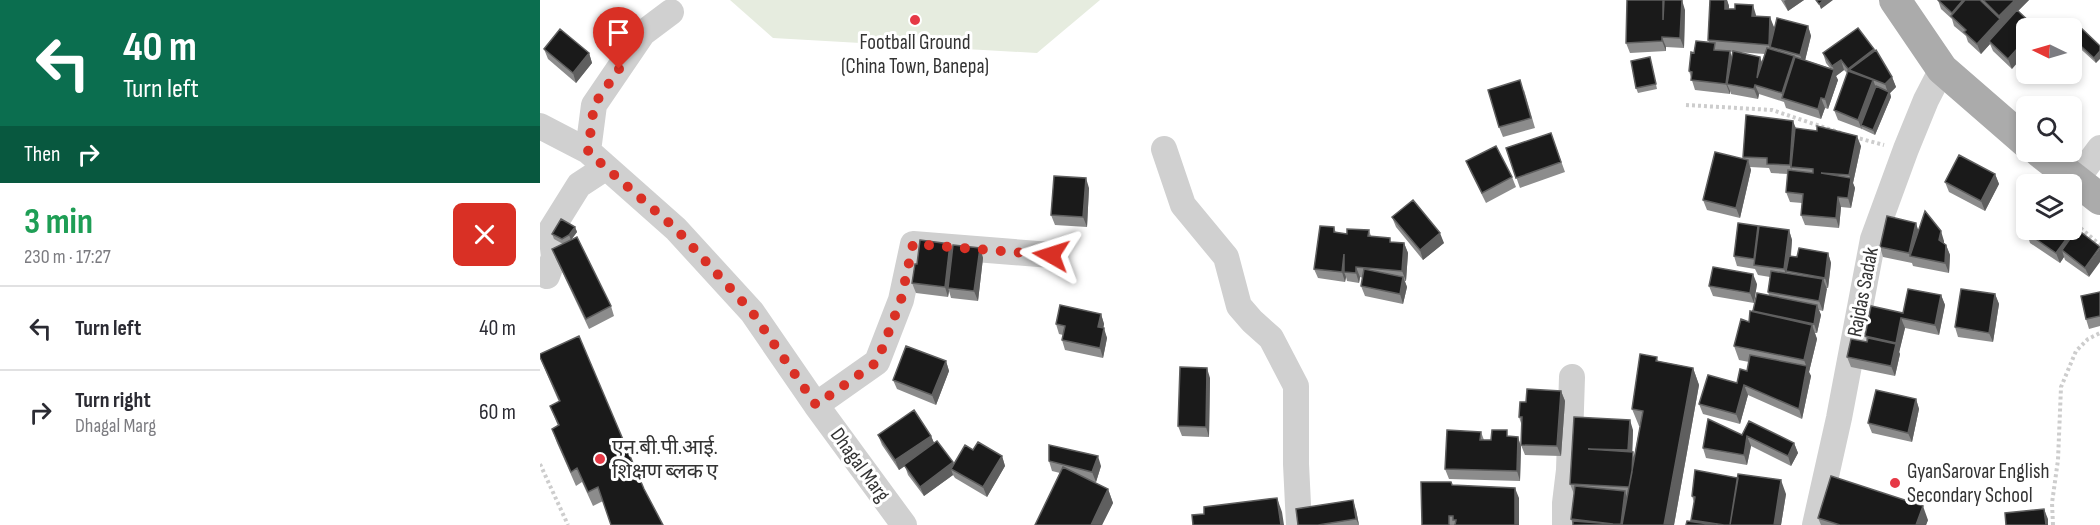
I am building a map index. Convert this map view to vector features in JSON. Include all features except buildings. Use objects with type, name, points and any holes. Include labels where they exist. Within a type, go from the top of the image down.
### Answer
[{"type":"main road","points":[[1895,0],[1942,69],[2016,133]]},
{"type":"main road","points":[[2053,162],[2088,189]]},
{"type":"street","points":[[547,276],[554,257],[552,230],[596,160],[594,105],[643,33],[671,12]]},
{"type":"street","name":"Rajdas Sadak","points":[[1815,525],[1839,418],[1873,239],[1906,149],[1926,100],[1942,69]]},
{"type":"street","name":"Dhagal Marg","points":[[540,126],[596,160],[676,229],[752,312],[816,405],[904,525]]},
{"type":"street","points":[[2088,189],[2100,148]]},
{"type":"street","points":[[1164,149],[1183,205],[1226,257],[1239,306],[1271,338],[1296,386],[1299,525]]},
{"type":"street","points":[[816,405],[877,362],[901,300],[913,244],[1051,255]]},
{"type":"street","points":[[1565,525],[1572,377]]},
{"type":"path","points":[[1686,105],[1772,110],[1866,141],[1906,149]]},
{"type":"path","points":[[2082,229],[2100,245]]},
{"type":"path","points":[[2053,525],[2052,503],[2058,460],[2061,387],[2076,351],[2088,339],[2100,333]]},
{"type":"path","points":[[540,464],[568,525]]},
{"type":"shaded area","name":"Football Ground (China Town, Banepa)","points":[[730,0],[1100,0],[1037,53],[773,38]]},
{"type":"place","name":"Football Ground (China Town, Banepa)","points":[[915,20]]},
{"type":"place","name":"एन.बी.पी.आई. शिक्षण ब्लक ए","points":[[600,459]]},
{"type":"place","name":"GyanSarovar English Secondary School","points":[[1895,483]]},
{"type":"route","points":[[619,69],[594,105],[588,152],[676,229],[752,312],[816,405],[877,362],[901,300],[913,244],[1051,255]]}]
